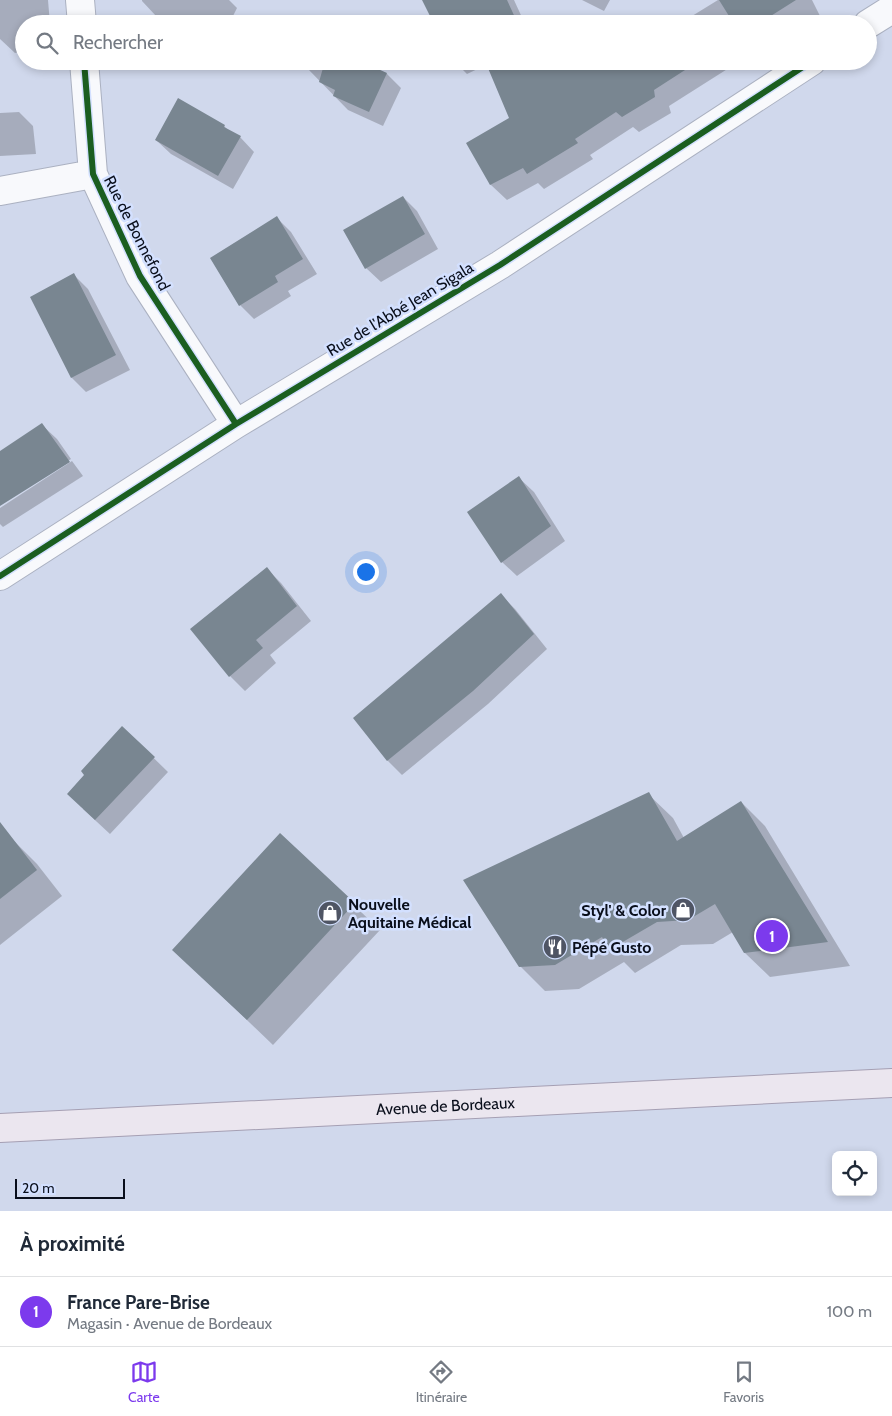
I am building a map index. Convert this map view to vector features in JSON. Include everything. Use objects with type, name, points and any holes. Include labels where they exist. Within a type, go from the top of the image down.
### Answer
[{"type":"main road","name":"Avenue de Bordeaux","points":[[0,1128],[892,1083]]},
{"type":"street","points":[[80,0],[81,15]]},
{"type":"street","points":[[877,18],[892,9]]},
{"type":"street","name":"Rue de Bonnefond","points":[[85,70],[93,174],[140,276],[236,424]]},
{"type":"street","name":"Rue de l'Abbé Jean Sigala","points":[[0,576],[236,424],[500,265],[798,70]]},
{"type":"street","points":[[0,191],[93,174]]},
{"type":"building","points":[[422,0],[507,0],[514,15],[430,15]]},
{"type":"building","points":[[719,0],[796,0],[772,15],[728,15]]},
{"type":"building","points":[[322,70],[380,70],[387,73],[369,112],[333,96],[335,90],[319,82]]},
{"type":"building","points":[[489,70],[685,70],[654,90],[655,97],[622,117],[616,112],[575,139],[578,143],[527,174],[523,168],[490,185],[466,143],[509,118]]},
{"type":"building","points":[[178,98],[241,136],[218,176],[155,140]]},
{"type":"building","points":[[403,196],[425,234],[365,269],[343,230]]},
{"type":"building","points":[[277,216],[303,259],[275,276],[278,282],[239,306],[210,258]]},
{"type":"building","points":[[74,273],[116,355],[71,378],[30,297]]},
{"type":"building","points":[[42,423],[70,462],[0,506],[0,451]]},
{"type":"building","points":[[519,476],[551,526],[501,563],[467,512]]},
{"type":"building","points":[[267,567],[297,606],[256,640],[263,648],[229,677],[190,629]]},
{"type":"building","points":[[501,593],[534,634],[473,691],[387,761],[353,718]]},
{"type":"building","points":[[122,726],[155,757],[95,820],[67,794],[84,775],[81,771]]},
{"type":"building","points":[[649,792],[677,841],[741,801],[828,942],[744,953],[715,904],[688,920],[657,922],[609,950],[602,937],[555,965],[519,967],[463,880]]},
{"type":"building","points":[[0,822],[37,870],[0,899]]},
{"type":"building","points":[[280,833],[355,903],[247,1020],[172,950]]},
{"type":"cycle path","points":[[85,70],[93,174],[140,276],[236,424]]},
{"type":"cycle path","points":[[0,576],[236,424],[500,265],[798,70]]},
{"type":"place","name":"Styl' & Color","points":[[683,910]]},
{"type":"place","name":"Nouvelle Aquitaine Médical","points":[[330,913]]},
{"type":"place","name":"France Pare-Brise","points":[[772,936]]},
{"type":"place","name":"Pépé Gusto","points":[[555,947]]}]
